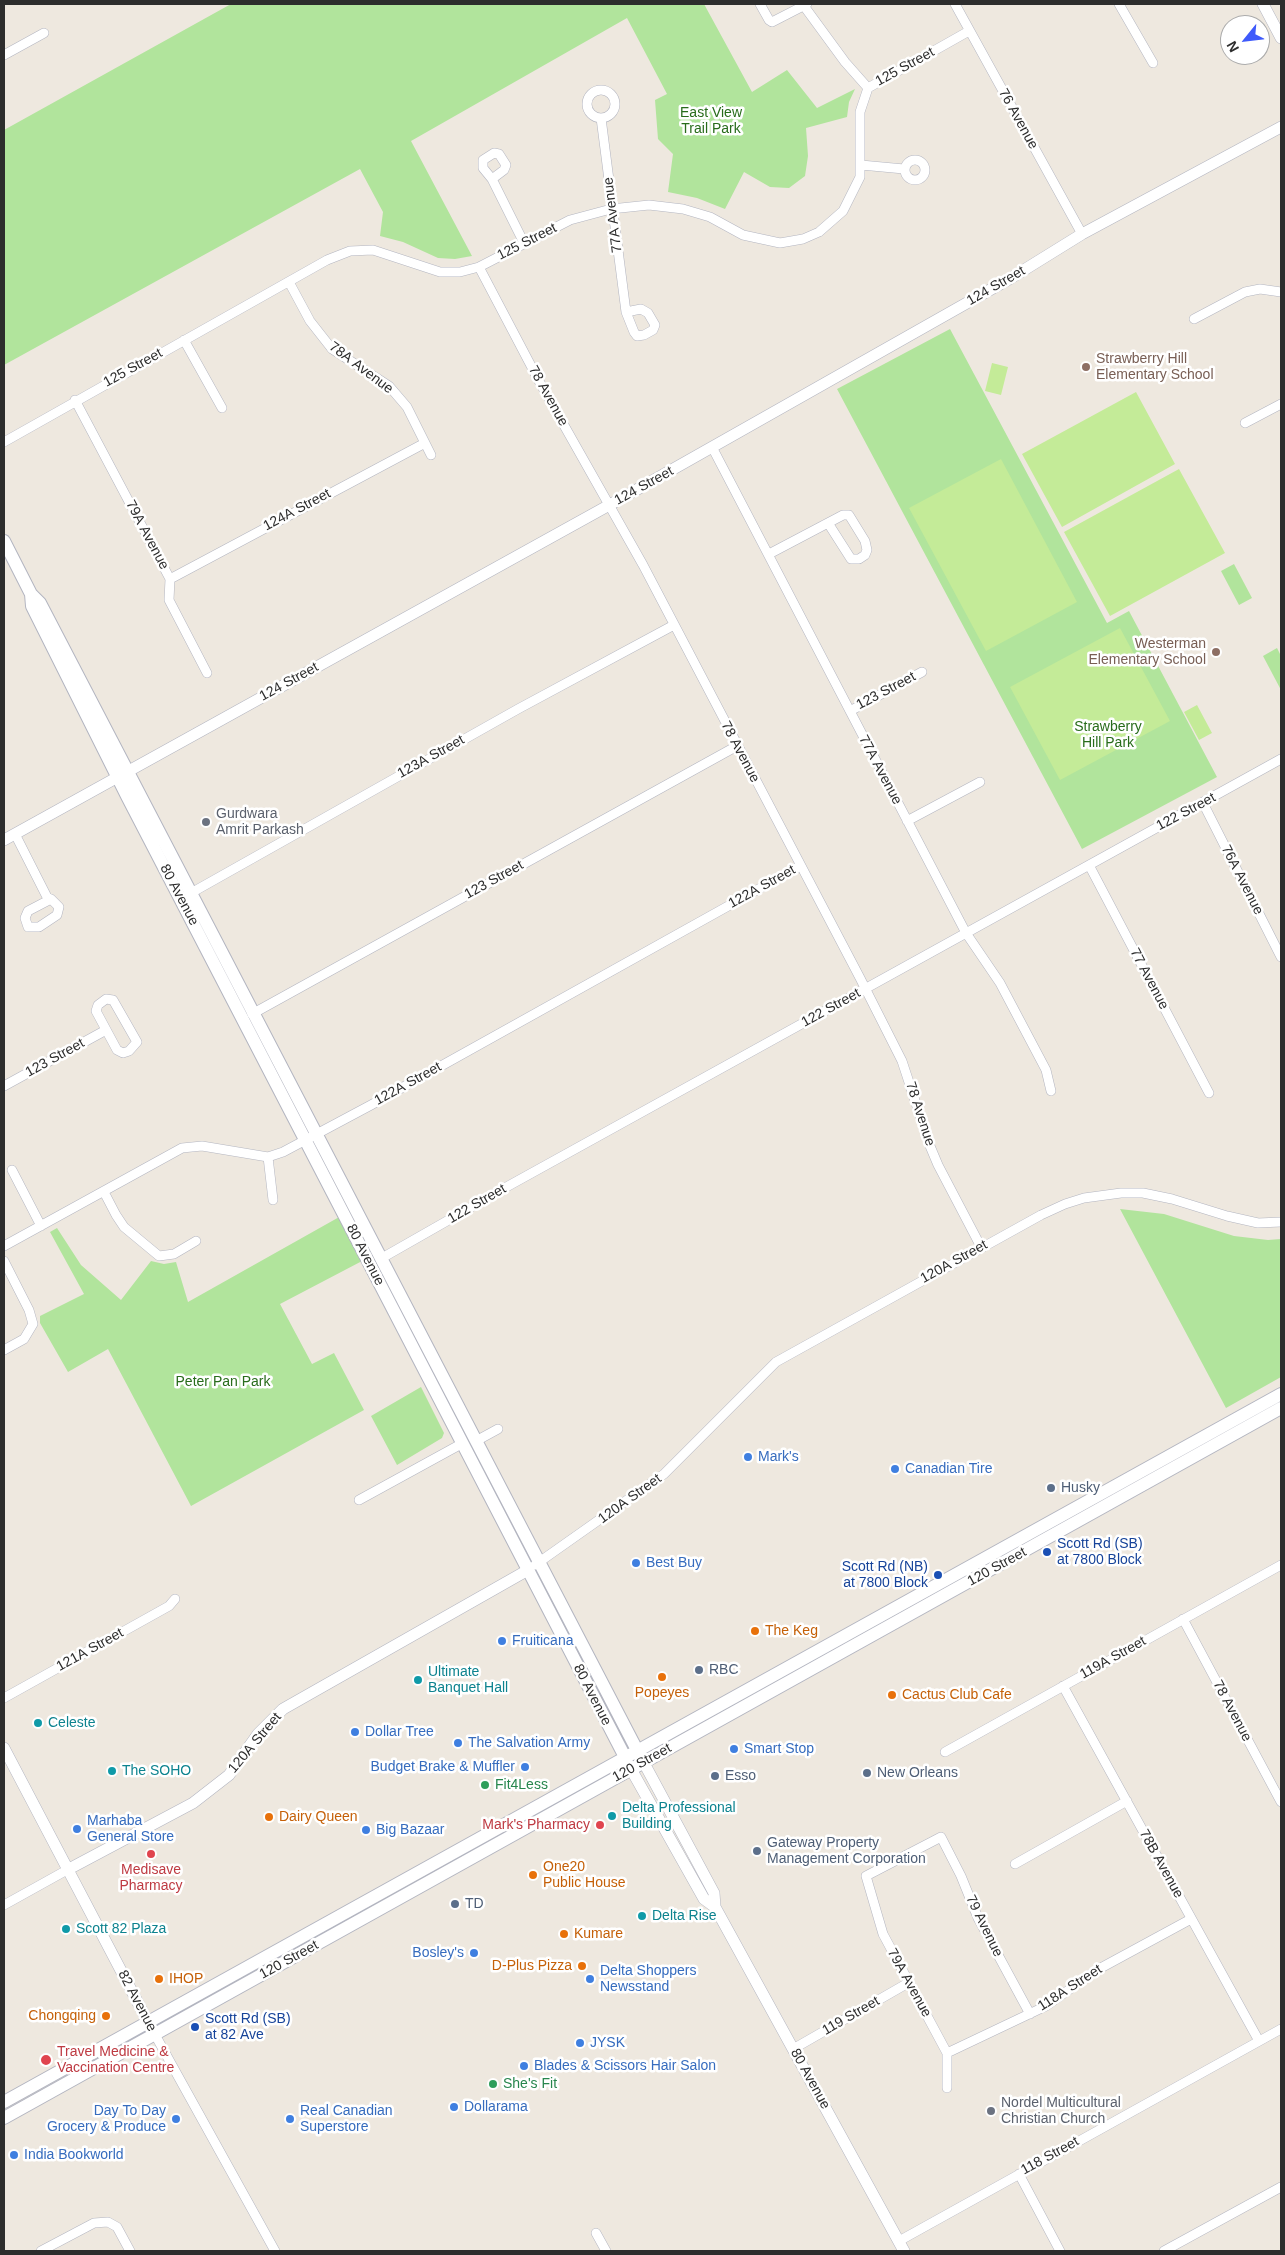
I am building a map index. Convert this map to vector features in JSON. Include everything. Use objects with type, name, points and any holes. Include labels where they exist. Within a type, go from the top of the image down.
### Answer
[{"type":"main road","name":"80 Avenue","points":[[4,541],[30,594],[32,606],[191,893],[420,1360],[625,1757]]},
{"type":"main road","name":"80 Avenue","points":[[123,773],[163,864],[227,987],[311,1137],[382,1258],[637,1750]]},
{"type":"main road","points":[[163,864],[171,870],[180,887],[191,893]]},
{"type":"main road","points":[[227,987],[233,991],[243,1009],[252,1014]]},
{"type":"main road","points":[[420,1360],[431,1371],[464,1433],[476,1441]]},
{"type":"main road","name":"120 Street","points":[[4,2102],[637,1750],[1028,1536],[1281,1394]]},
{"type":"main road","name":"120 Street","points":[[4,2118],[351,1924],[984,1575],[1281,1408]]},
{"type":"main road","points":[[1190,1459],[1198,1448],[1221,1434],[1225,1430],[1225,1426]]},
{"type":"main road","points":[[463,1443],[471,1447],[487,1477],[498,1481]]},
{"type":"main road","points":[[1038,1544],[1048,1531],[1082,1511],[1085,1504]]},
{"type":"main road","points":[[984,1575],[996,1560],[1026,1543],[1028,1536]]},
{"type":"main road","points":[[390,1903],[390,1895],[401,1886],[406,1878]]},
{"type":"main road","points":[[351,1924],[356,1916],[369,1907],[371,1903],[369,1899]]},
{"type":"street","points":[[760,4],[772,22],[806,5],[845,62],[868,88]]},
{"type":"street","name":"76 Avenue","points":[[955,4],[1082,234]]},
{"type":"street","points":[[1119,4],[1154,63]]},
{"type":"street","points":[[1263,4],[1281,38]]},
{"type":"street","name":"125 Street","points":[[4,442],[75,400],[326,260],[350,251],[373,250],[440,272],[460,272],[479,267],[570,220],[612,209],[649,205],[683,209],[710,217],[743,235],[780,243],[803,239],[819,232],[843,212],[860,177],[860,112],[868,88],[969,31]]},
{"type":"street","points":[[4,55],[44,33]]},
{"type":"street","name":"77A Avenue","points":[[601,118],[626,312]]},
{"type":"street","name":"124 Street","points":[[4,840],[610,505],[1011,278],[1082,234],[1281,127]]},
{"type":"street","points":[[861,165],[904,169]]},
{"type":"street","points":[[492,179],[524,243]]},
{"type":"street","name":"78 Avenue","points":[[479,267],[539,381],[610,505],[674,625],[902,1061],[930,1146],[981,1246]]},
{"type":"street","name":"78A Avenue","points":[[288,282],[310,321],[332,349],[389,386],[407,407],[432,455]]},
{"type":"street","points":[[1194,319],[1245,292],[1260,289],[1281,292]]},
{"type":"street","points":[[184,340],[222,408]]},
{"type":"street","name":"79A Avenue","points":[[75,400],[170,579],[170,600],[207,674]]},
{"type":"street","points":[[1245,423],[1281,404]]},
{"type":"street","name":"124A Street","points":[[170,579],[425,443]]},
{"type":"street","name":"77A Avenue","points":[[712,447],[966,933],[1000,983],[1046,1070],[1051,1091]]},
{"type":"street","points":[[769,554],[843,515],[849,515],[865,541],[867,550],[865,555],[859,559],[851,559],[828,523]]},
{"type":"street","name":"123A Street","points":[[191,893],[518,709],[674,625]]},
{"type":"street","name":"123 Street","points":[[850,711],[922,672]]},
{"type":"street","name":"123 Street","points":[[252,1014],[737,746]]},
{"type":"street","name":"122 Street","points":[[382,1258],[510,1185],[1281,759]]},
{"type":"street","points":[[907,820],[980,782]]},
{"type":"street","name":"76A Avenue","points":[[1203,803],[1281,957]]},
{"type":"street","points":[[15,834],[48,899]]},
{"type":"street","name":"77 Avenue","points":[[1089,865],[1209,1094]]},
{"type":"street","name":"122A Street","points":[[268,1157],[283,1152],[311,1137],[800,866]]},
{"type":"street","points":[[106,999],[113,1000],[137,1042],[130,1051],[123,1052],[117,1050],[106,1030],[96,1012],[98,1005],[106,999]]},
{"type":"street","name":"123 Street","points":[[4,1086],[106,1030]]},
{"type":"street","points":[[4,1246],[176,1151],[189,1146],[202,1146],[268,1157],[273,1200]]},
{"type":"street","points":[[12,1170],[41,1226]]},
{"type":"street","points":[[104,1192],[124,1227],[159,1256],[174,1254],[196,1241]]},
{"type":"street","name":"120A Street","points":[[4,1905],[193,1803],[229,1775],[258,1734],[283,1709],[528,1570],[664,1474],[776,1362],[981,1246],[1065,1204],[1084,1198],[1121,1193],[1143,1193],[1172,1199],[1227,1216],[1258,1223],[1281,1222]]},
{"type":"street","points":[[4,1261],[29,1310],[33,1324],[24,1339],[4,1350]]},
{"type":"street","points":[[476,1441],[498,1429]]},
{"type":"street","points":[[359,1500],[463,1443]]},
{"type":"street","name":"119A Street","points":[[945,1752],[1281,1565]]},
{"type":"street","name":"121A Street","points":[[4,1698],[170,1606],[175,1599]]},
{"type":"street","name":"78 Avenue","points":[[1183,1619],[1281,1802]]},
{"type":"street","name":"78B Avenue","points":[[1064,1686],[1259,2041]]},
{"type":"street","name":"82 Avenue","points":[[4,1748],[148,2022],[275,2251]]},
{"type":"street","name":"80 Avenue","points":[[637,1750],[714,1893],[715,1907],[901,2246]]},
{"type":"street","name":"80 Avenue","points":[[625,1757],[704,1899],[715,1907]]},
{"type":"street","points":[[1015,1864],[1127,1801]]},
{"type":"street","name":"79A Avenue","points":[[941,1836],[866,1876],[882,1934],[947,2053],[947,2088]]},
{"type":"street","name":"79 Avenue","points":[[941,1836],[961,1876],[978,1918],[1030,2014]]},
{"type":"street","name":"118A Street","points":[[947,2053],[1046,2006],[1097,1970],[1191,1919]]},
{"type":"street","name":"119 Street","points":[[793,2049],[908,1983]]},
{"type":"street","name":"118 Street","points":[[901,2246],[1018,2174],[1281,2029]]},
{"type":"street","points":[[1018,2174],[1060,2251]]},
{"type":"street","points":[[1164,2251],[1281,2187]]},
{"type":"street","points":[[41,2251],[94,2223],[108,2222],[117,2227],[130,2251]]},
{"type":"street","points":[[596,2233],[606,2251]]},
{"type":"green space","name":"East View Trail Park","points":[[231,4],[704,4],[752,92],[787,70],[817,108],[855,89],[849,102],[847,117],[806,128],[808,156],[805,176],[789,188],[770,187],[744,172],[725,209],[697,198],[668,192],[673,154],[658,139],[655,100],[667,94],[627,18],[411,141],[472,256],[455,259],[438,258],[403,242],[380,236],[383,212],[360,169],[4,365],[4,130]]},
{"type":"green space","name":"Strawberry Hill Park","points":[[950,329],[1107,623],[1129,611],[1217,777],[1082,849],[837,389]]},
{"type":"green space","points":[[992,363],[1008,367],[1001,395],[985,391]]},
{"type":"green space","points":[[1136,392],[1175,464],[1062,527],[1022,454]]},
{"type":"green space","points":[[1001,459],[1077,602],[986,651],[909,508]]},
{"type":"green space","points":[[1179,469],[1225,553],[1110,616],[1064,532]]},
{"type":"green space","points":[[1234,564],[1252,598],[1239,605],[1221,571]]},
{"type":"green space","points":[[1120,628],[1170,721],[1060,780],[1010,687]]},
{"type":"green space","points":[[1277,648],[1281,656],[1281,690],[1263,656]]},
{"type":"green space","points":[[1197,705],[1212,733],[1199,740],[1184,712]]},
{"type":"green space","points":[[1120,1209],[1164,1214],[1234,1236],[1268,1240],[1281,1239],[1281,1377],[1226,1408]]},
{"type":"green space","name":"Peter Pan Park","points":[[341,1216],[364,1260],[280,1304],[312,1364],[334,1353],[364,1410],[191,1506],[108,1349],[68,1372],[40,1323],[40,1316],[84,1294],[50,1232],[57,1228],[81,1265],[121,1300],[151,1261],[164,1264],[176,1262],[188,1302]]},
{"type":"green space","points":[[421,1387],[444,1433],[442,1438],[397,1465],[371,1416]]},
{"type":"place","name":"Strawberry Hill Elementary School","points":[[1086,367]]},
{"type":"place","name":"Westerman Elementary School","points":[[1216,652]]},
{"type":"place","name":"Gurdwara Amrit Parkash","points":[[206,822]]},
{"type":"place","name":"Mark's","points":[[748,1457]]},
{"type":"place","name":"Canadian Tire","points":[[895,1469]]},
{"type":"place","name":"Husky","points":[[1051,1488]]},
{"type":"place","name":"Scott Rd (SB) at 7800 Block","points":[[1047,1552]]},
{"type":"place","name":"Best Buy","points":[[636,1563]]},
{"type":"place","name":"Scott Rd (NB) at 7800 Block","points":[[938,1575]]},
{"type":"place","name":"The Keg","points":[[755,1631]]},
{"type":"place","name":"Fruiticana","points":[[502,1641]]},
{"type":"place","name":"RBC","points":[[699,1670]]},
{"type":"place","name":"Popeyes","points":[[662,1677]]},
{"type":"place","name":"Ultimate Banquet Hall","points":[[418,1680]]},
{"type":"place","name":"Cactus Club Cafe","points":[[892,1695]]},
{"type":"place","name":"Celeste","points":[[38,1723]]},
{"type":"place","name":"Dollar Tree","points":[[355,1732]]},
{"type":"place","name":"The Salvation Army","points":[[458,1743]]},
{"type":"place","name":"Smart Stop","points":[[734,1749]]},
{"type":"place","name":"Budget Brake & Muffler","points":[[525,1767]]},
{"type":"place","name":"The SOHO","points":[[112,1771]]},
{"type":"place","name":"New Orleans","points":[[867,1773]]},
{"type":"place","name":"Esso","points":[[715,1776]]},
{"type":"place","name":"Fit4Less","points":[[485,1785]]},
{"type":"place","name":"Delta Professional Building","points":[[612,1816]]},
{"type":"place","name":"Dairy Queen","points":[[269,1817]]},
{"type":"place","name":"Mark's Pharmacy","points":[[600,1825]]},
{"type":"place","name":"Marhaba General Store","points":[[77,1829]]},
{"type":"place","name":"Big Bazaar","points":[[366,1830]]},
{"type":"place","name":"Gateway Property Management Corporation","points":[[757,1851]]},
{"type":"place","name":"Medisave Pharmacy","points":[[151,1854]]},
{"type":"place","name":"One20 Public House","points":[[533,1875]]},
{"type":"place","name":"TD","points":[[455,1904]]},
{"type":"place","name":"Delta Rise","points":[[642,1916]]},
{"type":"place","name":"Scott 82 Plaza","points":[[66,1929]]},
{"type":"place","name":"Kumare","points":[[564,1934]]},
{"type":"place","name":"Bosley's","points":[[474,1953]]},
{"type":"place","name":"D-Plus Pizza","points":[[582,1966]]},
{"type":"place","name":"IHOP","points":[[159,1979]]},
{"type":"place","name":"Delta Shoppers Newsstand","points":[[590,1979]]},
{"type":"place","name":"Chongqing","points":[[106,2016]]},
{"type":"place","name":"Scott Rd (SB) at 82 Ave","points":[[195,2027]]},
{"type":"place","name":"JYSK","points":[[580,2043]]},
{"type":"place","name":"Travel Medicine & Vaccination Centre","points":[[46,2060]]},
{"type":"place","name":"Blades & Scissors Hair Salon","points":[[524,2066]]},
{"type":"place","name":"She's Fit","points":[[493,2084]]},
{"type":"place","name":"Dollarama","points":[[454,2107]]},
{"type":"place","name":"Nordel Multicultural Christian Church","points":[[991,2111]]},
{"type":"place","name":"Day To Day Grocery & Produce","points":[[176,2119]]},
{"type":"place","name":"Real Canadian Superstore","points":[[290,2119]]},
{"type":"place","name":"India Bookworld","points":[[14,2155]]}]
